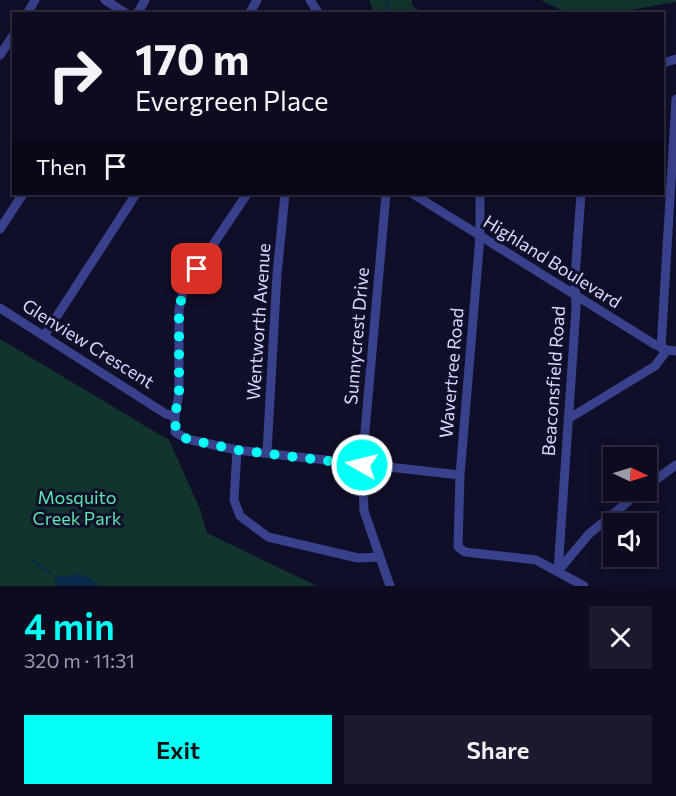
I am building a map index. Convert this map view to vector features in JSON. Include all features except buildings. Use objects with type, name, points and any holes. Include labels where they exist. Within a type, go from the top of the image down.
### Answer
[{"type":"street","points":[[105,0],[124,12]]},
{"type":"street","points":[[0,55],[12,37]]},
{"type":"street","points":[[568,419],[655,366],[668,350],[662,327],[676,99]]},
{"type":"street","points":[[0,229],[22,195]]},
{"type":"street","points":[[44,336],[135,195]]},
{"type":"street","points":[[246,195],[184,288],[179,309],[179,393],[175,416],[176,432],[187,439],[237,450],[460,475]]},
{"type":"street","name":"Wentworth Avenue","points":[[267,452],[277,274],[285,195]]},
{"type":"street","name":"Sunnycrest Drive","points":[[386,195],[362,465],[364,511],[390,586]]},
{"type":"street","name":"Highland Boulevard","points":[[415,195],[668,350]]},
{"type":"street","name":"Wavertree Road","points":[[480,195],[480,236],[460,475],[458,547],[465,552],[536,560],[558,571]]},
{"type":"street","name":"Beaconsfield Road","points":[[558,571],[581,195]]},
{"type":"street","name":"Glenview Crescent","points":[[0,308],[166,414],[175,416]]},
{"type":"street","points":[[237,450],[234,500],[240,516],[268,537],[358,558],[379,557]]},
{"type":"street","points":[[657,479],[676,465]]},
{"type":"street","points":[[584,586],[558,571],[589,534],[629,501]]},
{"type":"green space","points":[[369,0],[412,0],[412,5],[421,12],[374,12]]},
{"type":"green space","points":[[541,0],[676,0],[676,2],[620,12],[565,12]]},
{"type":"green space","name":"Mosquito Creek Park","points":[[0,339],[169,440],[200,509],[207,533],[317,586],[0,586]]},
{"type":"water","points":[[75,574],[87,576],[98,586],[57,586],[55,577],[58,575],[67,577]]},
{"type":"waterway","points":[[387,0],[389,12]]},
{"type":"waterway","points":[[32,560],[49,572]]},
{"type":"route","points":[[197,269],[184,288],[179,309],[179,393],[175,416],[176,432],[187,439],[237,450],[362,465]]}]
